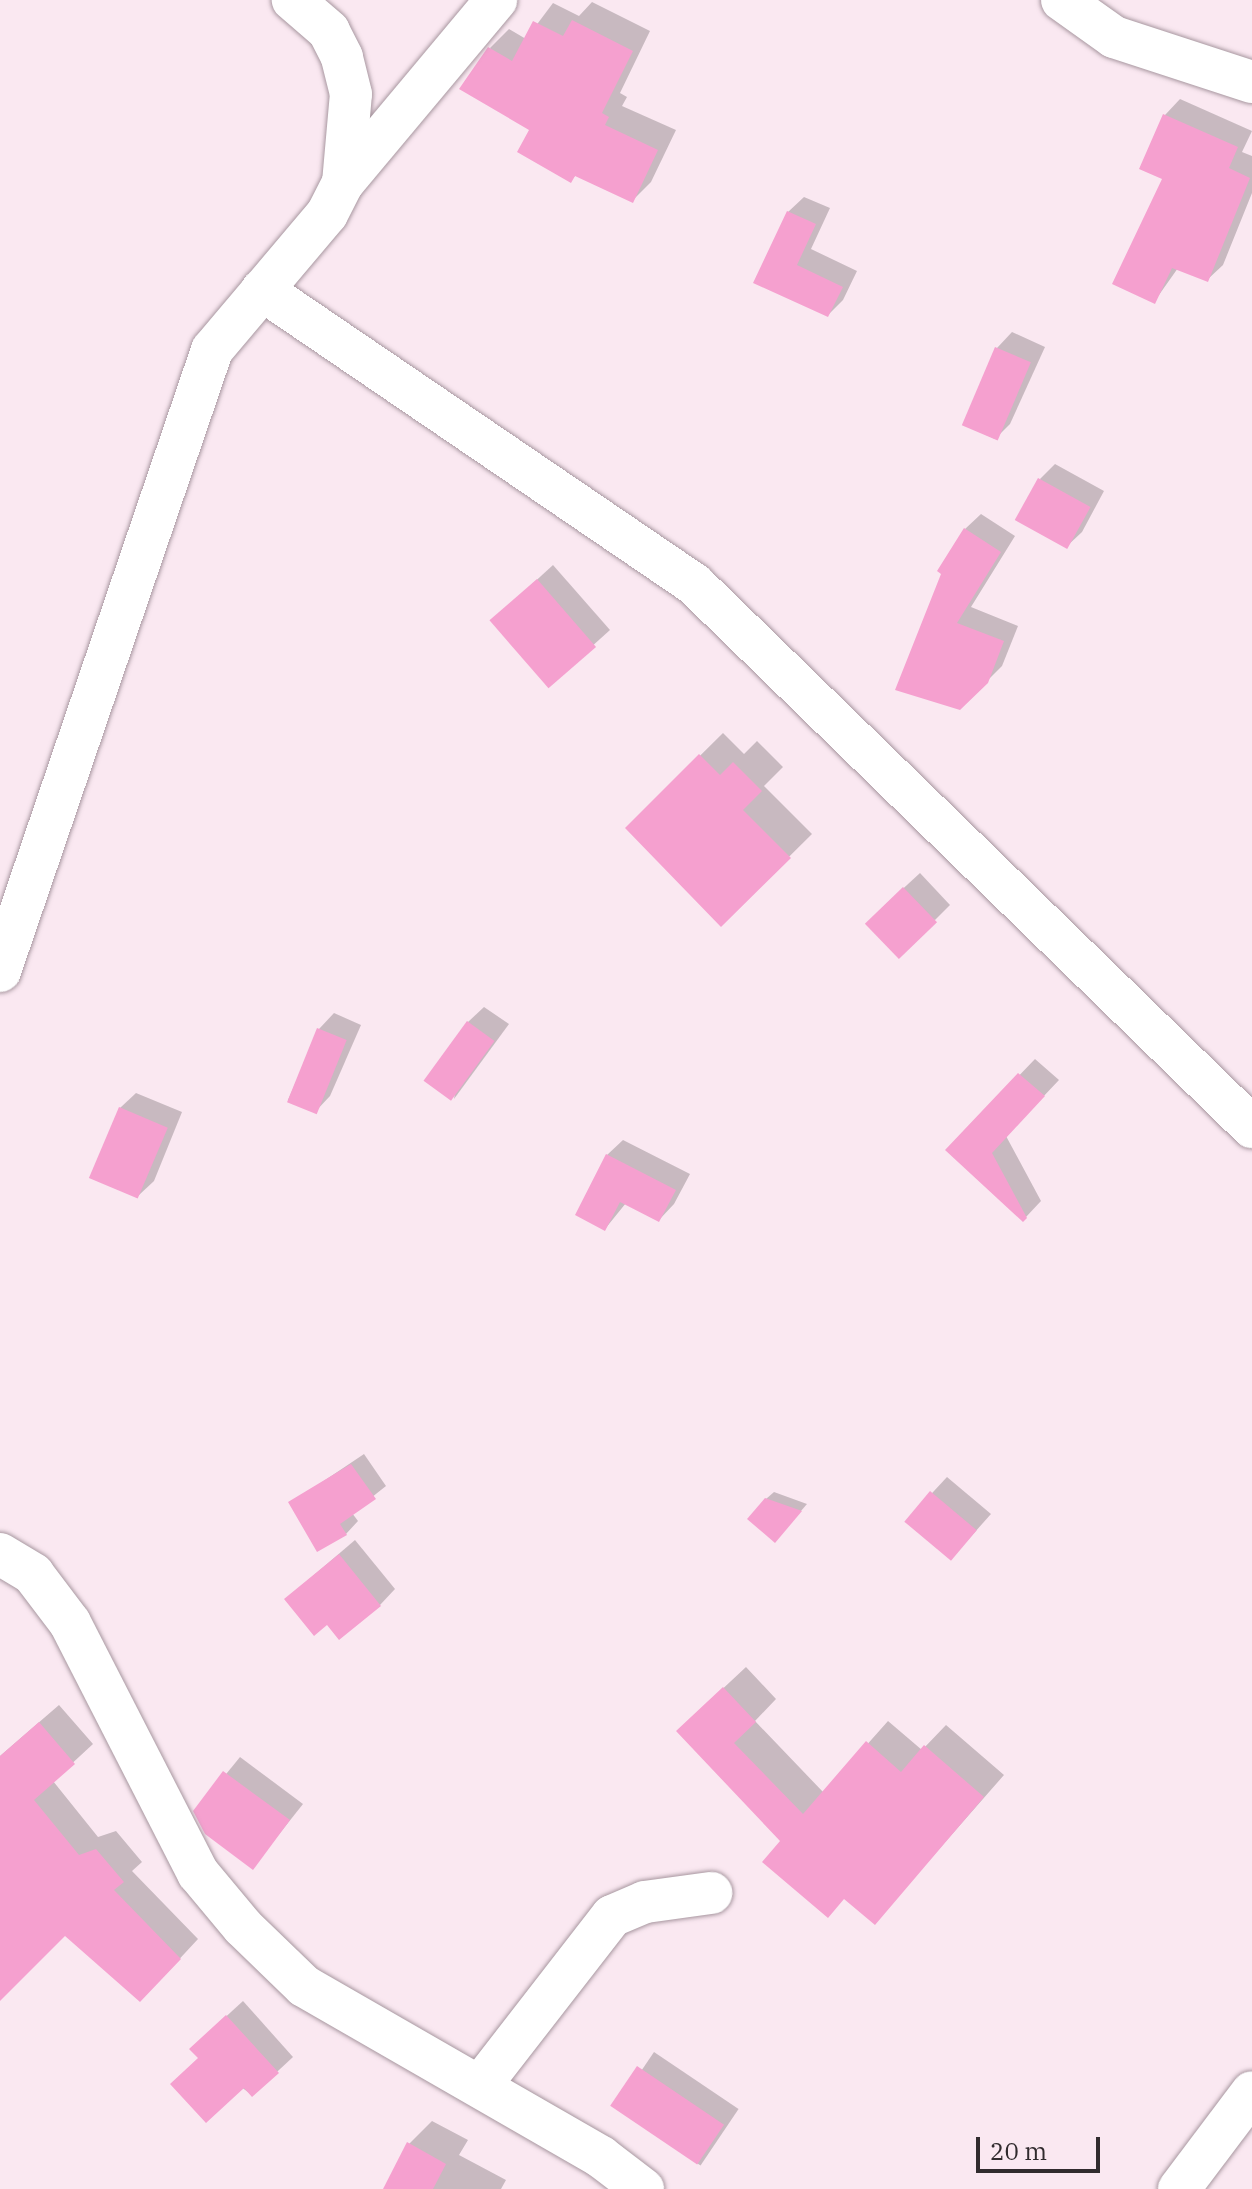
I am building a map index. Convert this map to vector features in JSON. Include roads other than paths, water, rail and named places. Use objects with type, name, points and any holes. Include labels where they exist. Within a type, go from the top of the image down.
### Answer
[{"type":"street","points":[[293,0],[327,15],[351,94],[343,183]]},
{"type":"street","points":[[0,971],[212,350],[327,214],[343,183],[496,0]]},
{"type":"street","points":[[1062,0],[1114,37],[1252,82]]},
{"type":"street","points":[[262,290],[694,584],[1252,1127]]},
{"type":"street","points":[[0,1554],[33,1574],[70,1623],[198,1873],[243,1927],[304,1986],[601,2157],[643,2189]]},
{"type":"street","points":[[480,2086],[612,1916],[645,1902],[711,1893]]},
{"type":"street","points":[[1179,2189],[1252,2092]]}]
